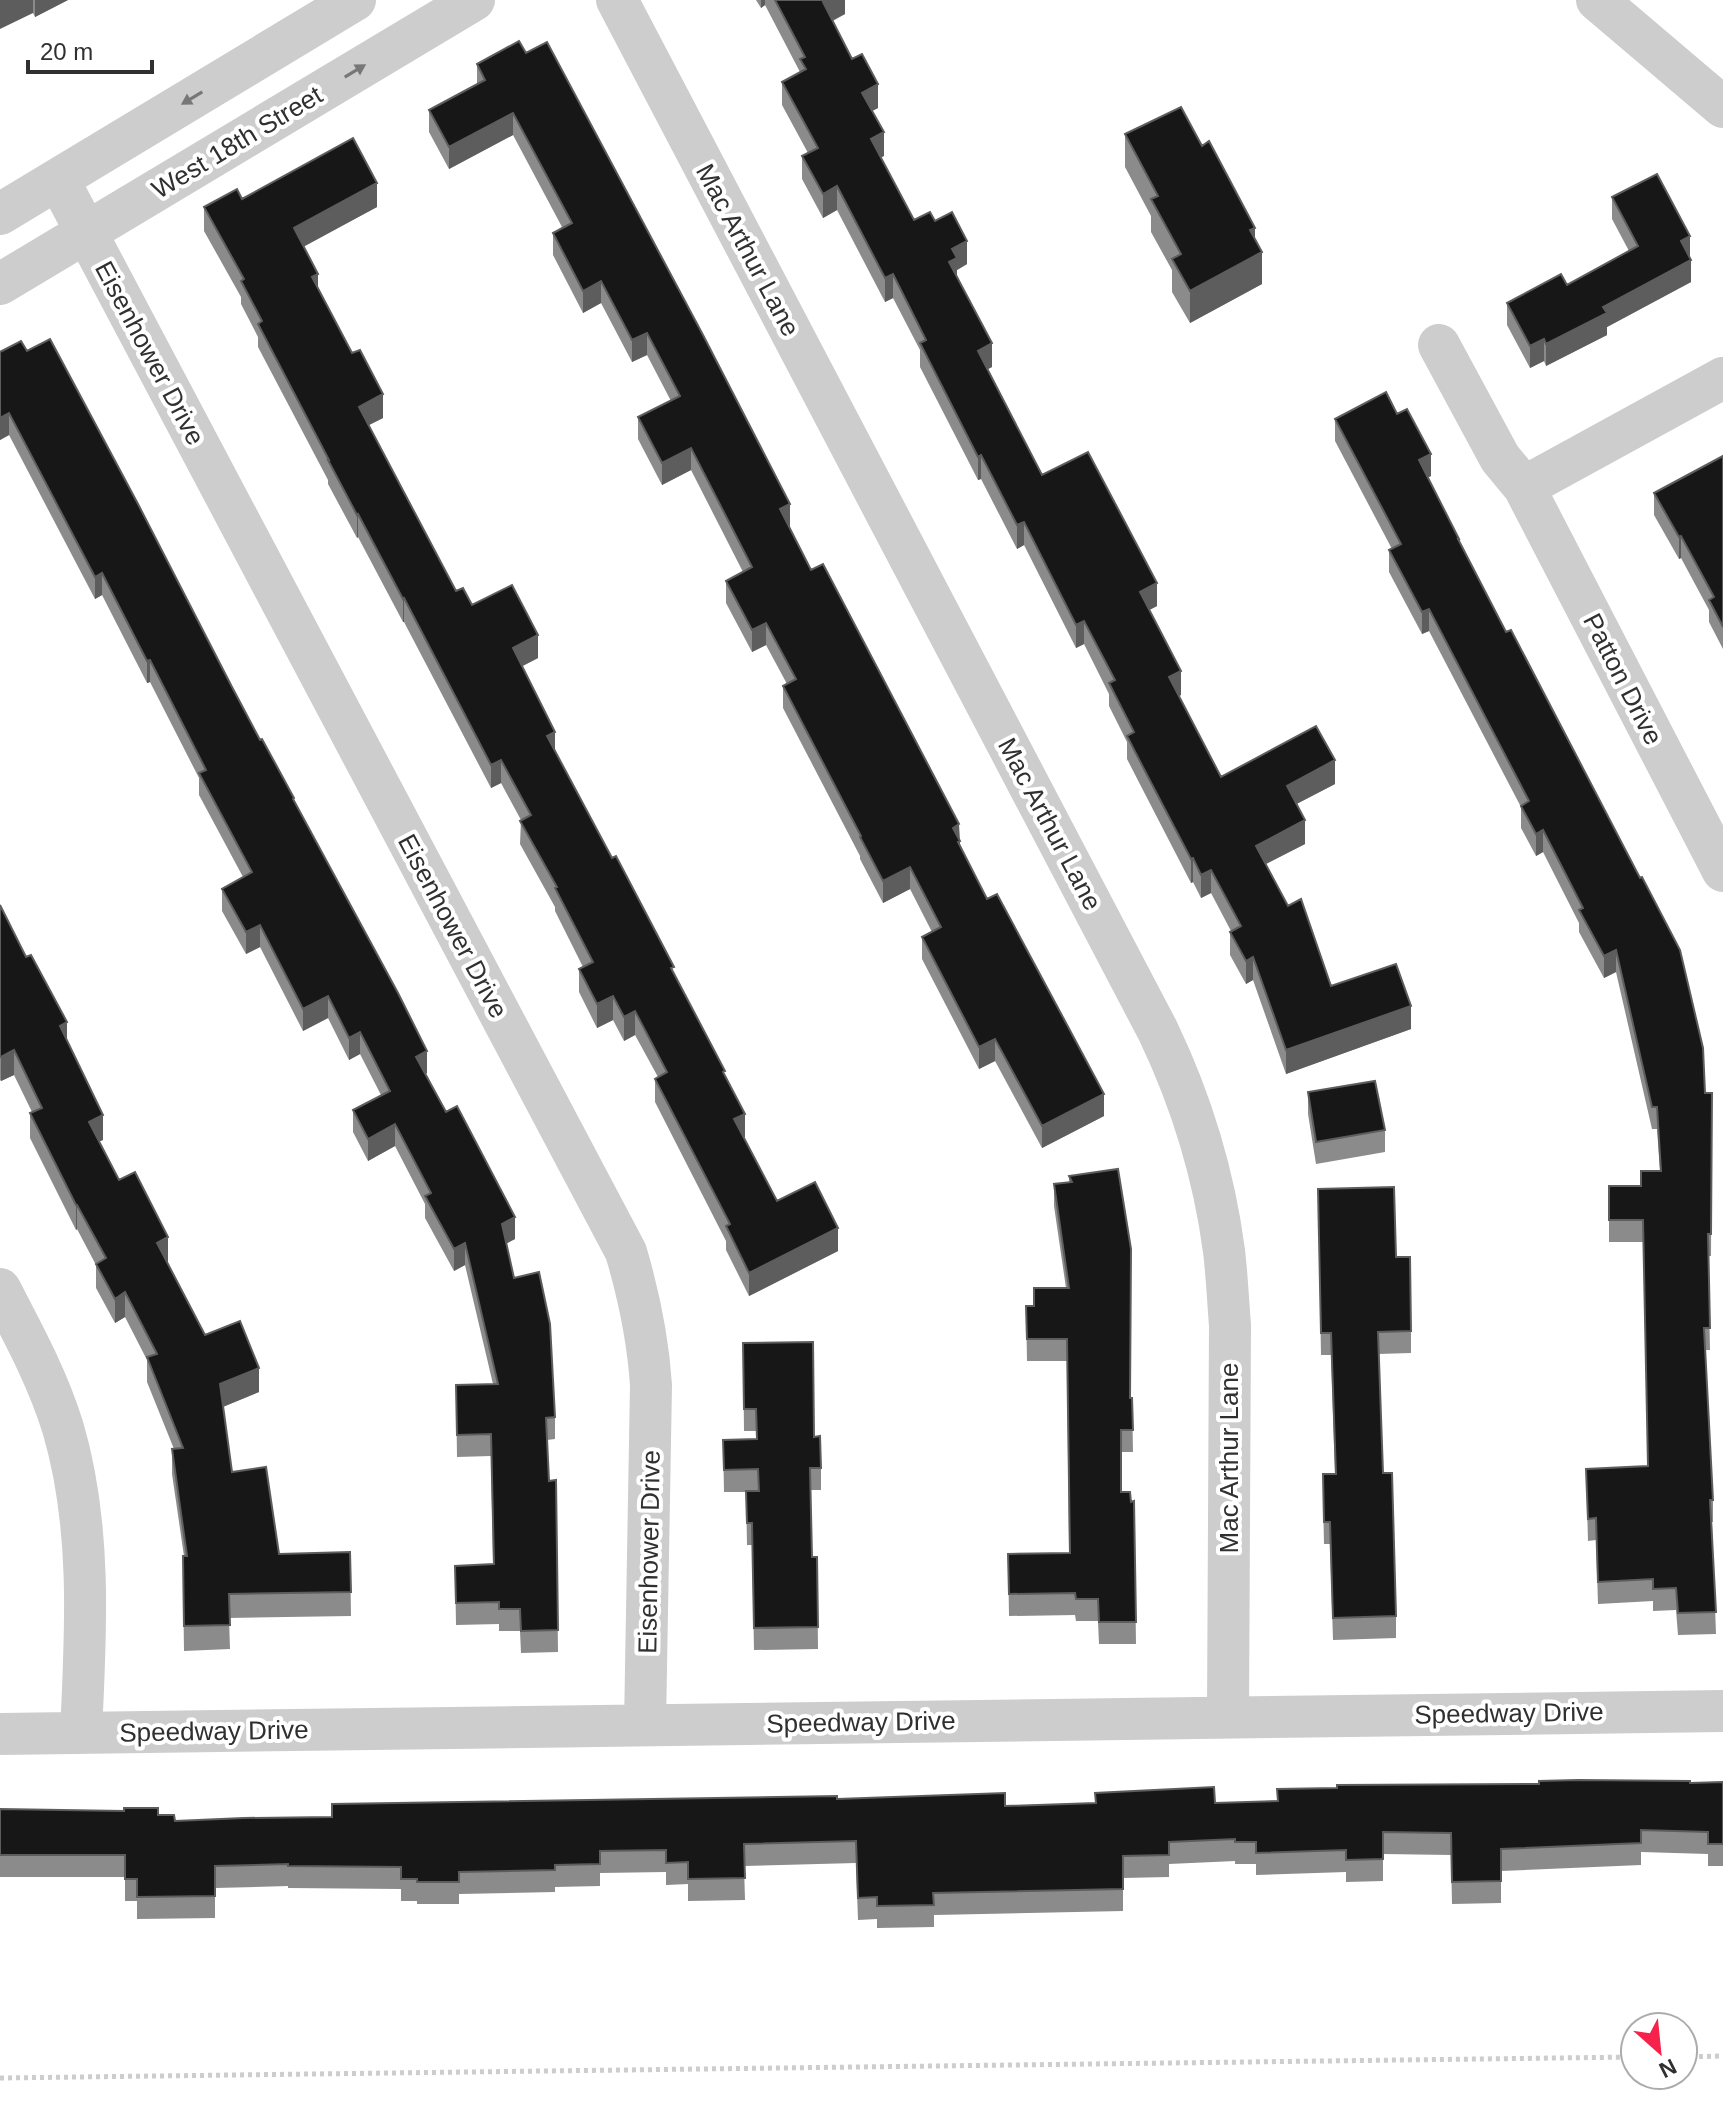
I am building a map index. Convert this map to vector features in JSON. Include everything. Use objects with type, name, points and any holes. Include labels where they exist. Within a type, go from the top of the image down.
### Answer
[{"type":"street","points":[[0,214],[355,0]]},
{"type":"street","name":"West 18th Street","points":[[0,284],[474,0]]},
{"type":"street","name":"Mac Arthur Lane","points":[[617,0],[1158,1031],[1185,1094],[1217,1210],[1230,1325],[1228,1716]]},
{"type":"street","points":[[1597,0],[1723,107]]},
{"type":"street","name":"Eisenhower Drive","points":[[58,179],[626,1252],[642,1312],[651,1385],[645,1725]]},
{"type":"street","name":"Patton Drive","points":[[1439,345],[1500,458],[1524,487],[1723,871]]},
{"type":"street","points":[[1524,487],[1723,378]]},
{"type":"street","points":[[0,1289],[44,1376],[72,1465],[81,1520],[85,1598],[81,1732]]},
{"type":"street","name":"Speedway Drive","points":[[0,1734],[1723,1711]]},
{"type":"path","points":[[1699,2057],[1723,2056]]},
{"type":"path","points":[[0,2078],[1619,2057]]},
{"type":"building","points":[[775,0],[827,0],[823,2],[852,59],[862,54],[878,84],[862,93],[884,132],[871,139],[914,220],[930,212],[935,221],[952,212],[967,241],[952,249],[957,258],[949,262],[992,343],[978,351],[1042,475],[1088,452],[1157,583],[1140,592],[1181,671],[1169,677],[1221,777],[1316,726],[1335,760],[1287,786],[1305,820],[1256,846],[1288,906],[1301,899],[1331,986],[1396,964],[1411,1006],[1286,1050],[1253,957],[1246,961],[1230,932],[1241,926],[1211,870],[1201,875],[1191,859],[1145,771],[1127,736],[1134,732],[1109,683],[1115,680],[1084,621],[1076,625],[1024,522],[1017,525],[981,455],[978,457],[920,343],[926,340],[893,274],[885,278],[837,186],[823,194],[802,156],[818,148],[782,82],[806,69],[800,59],[805,57]]},
{"type":"building","points":[[519,41],[526,53],[547,42],[790,504],[780,509],[811,570],[823,564],[959,824],[953,828],[958,842],[987,899],[997,894],[1104,1094],[1042,1126],[995,1039],[979,1047],[922,937],[941,927],[910,867],[883,881],[783,686],[796,679],[766,623],[752,630],[726,581],[752,567],[691,448],[662,463],[638,417],[680,396],[647,333],[632,340],[601,281],[583,291],[553,233],[572,223],[513,113],[449,147],[429,110],[485,80],[477,64]]},
{"type":"building","points":[[1181,107],[1202,146],[1209,141],[1255,228],[1250,230],[1262,252],[1190,291],[1172,259],[1181,254],[1151,199],[1158,196],[1125,134]]},
{"type":"building","points":[[353,138],[377,183],[294,228],[318,274],[312,277],[352,353],[360,350],[383,394],[359,407],[456,591],[463,588],[472,605],[512,585],[538,635],[513,648],[555,732],[547,736],[612,858],[616,856],[725,1071],[745,1114],[734,1119],[777,1201],[815,1182],[838,1228],[749,1273],[726,1226],[730,1224],[655,1079],[667,1072],[635,1011],[624,1017],[613,996],[597,1004],[579,969],[593,962],[557,887],[520,821],[531,815],[501,760],[491,765],[258,324],[262,321],[241,281],[244,279],[204,207],[237,189],[242,199]]},
{"type":"building","points":[[1657,174],[1690,236],[1681,241],[1691,260],[1603,307],[1607,313],[1546,344],[1544,339],[1530,346],[1507,303],[1561,274],[1567,285],[1638,246],[1612,197]]},
{"type":"building","points":[[50,339],[260,740],[398,993],[427,1051],[416,1057],[446,1112],[457,1106],[515,1217],[502,1224],[514,1278],[539,1272],[550,1324],[555,1417],[546,1418],[549,1481],[556,1480],[558,1630],[521,1631],[520,1609],[499,1609],[499,1602],[456,1603],[455,1566],[494,1564],[491,1434],[457,1435],[456,1385],[498,1384],[465,1243],[454,1249],[425,1196],[431,1193],[395,1124],[368,1139],[353,1110],[390,1091],[360,1032],[349,1038],[328,996],[303,1009],[260,925],[246,932],[222,889],[252,872],[199,773],[206,770],[102,573],[95,577],[9,413],[0,418],[0,352],[21,341],[27,351]]},
{"type":"building","points":[[1386,392],[1397,414],[1407,409],[1431,454],[1419,460],[1458,539],[1506,632],[1511,630],[1680,950],[1703,1048],[1705,1093],[1712,1093],[1711,1234],[1708,1234],[1710,1328],[1704,1328],[1716,1612],[1678,1613],[1676,1588],[1653,1589],[1653,1579],[1598,1582],[1596,1518],[1588,1519],[1586,1469],[1648,1466],[1643,1220],[1609,1220],[1609,1186],[1641,1186],[1641,1171],[1661,1171],[1657,1107],[1652,1107],[1616,950],[1604,956],[1579,910],[1583,908],[1543,830],[1536,834],[1521,806],[1529,801],[1429,609],[1422,612],[1389,550],[1401,544],[1335,419]]},
{"type":"building","points":[[1723,456],[1723,627],[1709,600],[1714,597],[1654,493]]},
{"type":"building","points":[[0,905],[26,957],[31,955],[67,1022],[60,1026],[103,1115],[89,1122],[119,1180],[135,1172],[168,1237],[157,1243],[205,1335],[240,1321],[259,1368],[220,1384],[232,1472],[266,1467],[279,1554],[350,1552],[351,1592],[229,1594],[230,1625],[184,1626],[183,1556],[187,1556],[172,1449],[183,1448],[147,1357],[157,1354],[125,1292],[115,1299],[96,1264],[106,1258],[30,1113],[42,1108],[14,1050],[0,1056]]},
{"type":"building","points":[[1375,1081],[1385,1130],[1316,1142],[1308,1092]]},
{"type":"building","points":[[1118,1169],[1131,1249],[1130,1398],[1133,1430],[1121,1430],[1121,1492],[1130,1492],[1131,1502],[1134,1501],[1136,1622],[1099,1622],[1098,1599],[1076,1599],[1075,1593],[1009,1594],[1008,1554],[1070,1553],[1067,1339],[1027,1339],[1026,1306],[1034,1306],[1034,1288],[1069,1288],[1054,1184],[1072,1182],[1069,1176]]},
{"type":"building","points":[[1394,1187],[1396,1257],[1410,1257],[1411,1331],[1378,1332],[1383,1473],[1392,1473],[1396,1616],[1333,1618],[1330,1522],[1324,1522],[1323,1474],[1336,1474],[1331,1333],[1321,1333],[1318,1189]]},
{"type":"building","points":[[813,1342],[814,1437],[820,1436],[821,1468],[810,1468],[812,1557],[817,1557],[818,1627],[754,1628],[752,1523],[747,1523],[746,1491],[759,1491],[758,1469],[724,1470],[723,1440],[757,1439],[756,1409],[744,1409],[743,1343]]},
{"type":"building","points":[[1539,1781],[1723,1782],[1723,1844],[1708,1844],[1708,1832],[1641,1830],[1641,1843],[1501,1849],[1501,1881],[1452,1882],[1451,1833],[1383,1832],[1383,1859],[1346,1860],[1346,1850],[1256,1853],[1256,1842],[1235,1842],[1235,1839],[1169,1842],[1169,1855],[1123,1856],[1123,1889],[933,1893],[934,1905],[877,1906],[877,1897],[858,1898],[856,1841],[744,1844],[745,1878],[688,1879],[688,1862],[666,1863],[666,1850],[600,1851],[600,1864],[555,1865],[555,1870],[459,1872],[459,1882],[401,1879],[401,1867],[215,1866],[215,1896],[137,1897],[137,1879],[125,1879],[125,1855],[0,1855],[0,1809],[124,1811],[124,1808],[158,1808],[158,1815],[174,1815],[175,1821],[332,1817],[332,1804],[837,1796],[837,1799],[1005,1793],[1005,1806],[1096,1803],[1095,1793],[1214,1787],[1215,1803],[1278,1801],[1277,1789],[1337,1788],[1337,1785],[1539,1784]]}]
